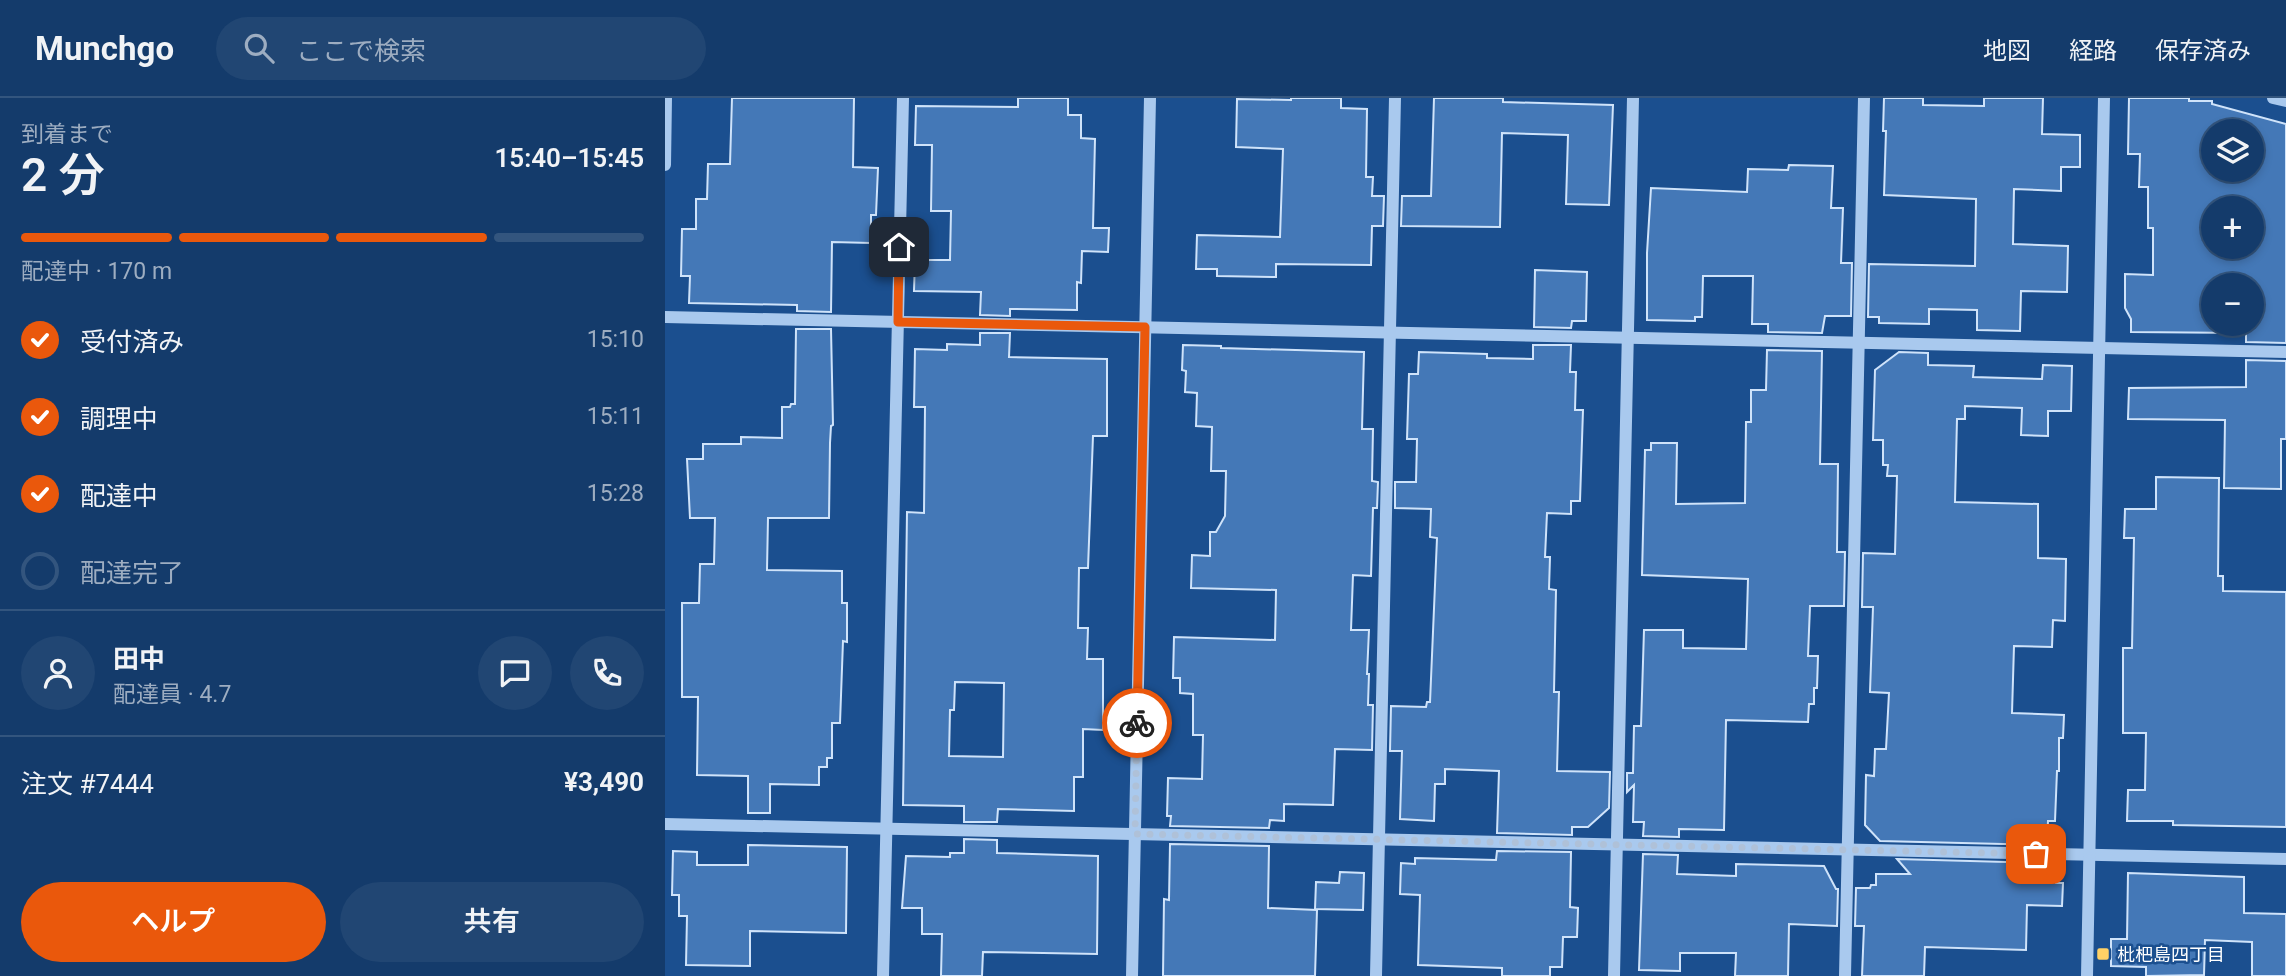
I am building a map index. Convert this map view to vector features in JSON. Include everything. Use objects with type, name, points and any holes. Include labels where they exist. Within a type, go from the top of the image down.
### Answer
[{"type":"street","points":[[665,165],[666,98]]},
{"type":"street","points":[[883,976],[903,98]]},
{"type":"street","points":[[1132,976],[1150,98]]},
{"type":"street","points":[[1377,976],[1395,98]]},
{"type":"street","points":[[1614,976],[1633,98]]},
{"type":"street","points":[[1845,976],[1864,98]]},
{"type":"street","points":[[2087,976],[2104,98]]},
{"type":"street","points":[[2273,98],[2286,101]]},
{"type":"street","points":[[665,317],[2286,352]]},
{"type":"street","points":[[665,824],[2286,859]]},
{"type":"building","points":[[732,98],[854,98],[853,167],[878,168],[876,215],[871,215],[871,243],[832,242],[831,312],[797,311],[797,305],[689,303],[690,276],[681,276],[682,229],[696,229],[696,199],[707,199],[708,164],[730,164]]},
{"type":"building","points":[[1018,98],[1068,98],[1068,115],[1081,115],[1081,138],[1095,139],[1093,228],[1109,228],[1108,252],[1082,251],[1081,283],[1077,282],[1077,310],[1010,309],[1010,316],[980,315],[981,292],[914,291],[915,260],[950,260],[951,211],[931,211],[932,145],[915,145],[916,106],[1018,107]]},
{"type":"building","points":[[1341,98],[1341,108],[1367,109],[1366,177],[1373,177],[1372,196],[1384,196],[1383,226],[1372,226],[1371,265],[1276,264],[1276,277],[1217,276],[1217,269],[1196,269],[1197,235],[1280,237],[1283,149],[1236,147],[1237,99]]},
{"type":"building","points":[[1434,98],[1503,98],[1503,102],[1613,105],[1609,205],[1566,204],[1568,135],[1502,133],[1500,227],[1401,226],[1402,196],[1431,196]]},
{"type":"building","points":[[1884,98],[1923,98],[1923,105],[1984,106],[1984,98],[2043,98],[2042,134],[2080,135],[2080,167],[2061,167],[2061,191],[2014,189],[2013,244],[2068,246],[2067,292],[2021,291],[2020,331],[1977,330],[1977,310],[1929,309],[1929,324],[1879,323],[1879,317],[1868,317],[1869,264],[1975,266],[1976,199],[1884,195]]},
{"type":"building","points":[[2129,98],[2189,98],[2189,101],[2212,101],[2212,104],[2286,124],[2286,343],[2246,342],[2246,336],[2264,336],[2264,273],[2201,273],[2201,333],[2131,332],[2131,319],[2125,308],[2125,274],[2153,275],[2153,228],[2148,228],[2148,187],[2139,187],[2140,154],[2128,154]]},
{"type":"building","points":[[1789,165],[1833,166],[1831,208],[1843,208],[1841,263],[1852,263],[1851,316],[1825,316],[1822,333],[1768,332],[1768,324],[1752,324],[1753,276],[1703,276],[1702,317],[1695,317],[1695,321],[1647,320],[1651,188],[1747,192],[1748,169],[1788,170]]},
{"type":"building","points":[[1535,270],[1587,272],[1586,321],[1572,321],[1571,328],[1534,327]]},
{"type":"building","points":[[796,329],[831,329],[833,425],[830,443],[829,518],[768,518],[767,570],[842,571],[842,603],[847,603],[847,642],[843,641],[840,723],[832,723],[832,758],[827,758],[827,767],[819,767],[819,785],[770,784],[770,813],[748,813],[748,776],[697,775],[698,697],[682,697],[682,603],[699,603],[700,564],[714,564],[715,518],[690,518],[687,459],[703,459],[703,444],[741,444],[741,437],[782,438],[782,407],[795,404]]},
{"type":"building","points":[[980,333],[1010,333],[1009,357],[1107,359],[1107,436],[1093,436],[1088,568],[1079,568],[1078,628],[1088,628],[1087,659],[1103,659],[1103,730],[1083,729],[1083,777],[1074,777],[1074,811],[998,809],[997,822],[964,822],[964,806],[903,805],[907,512],[924,513],[925,407],[914,407],[915,349],[947,350],[947,344],[980,345]],"holes":[[[955,682],[1004,683],[1003,757],[949,756],[950,710],[954,710]]]},
{"type":"building","points":[[1183,345],[1364,352],[1362,429],[1373,429],[1372,481],[1378,482],[1377,508],[1373,508],[1371,576],[1353,575],[1351,630],[1369,630],[1367,674],[1368,705],[1373,705],[1372,750],[1335,749],[1333,805],[1284,804],[1284,821],[1270,820],[1269,828],[1170,826],[1171,816],[1167,816],[1168,778],[1202,779],[1203,735],[1193,735],[1193,694],[1180,693],[1180,678],[1173,678],[1174,637],[1275,640],[1276,590],[1191,588],[1192,555],[1210,556],[1210,532],[1216,532],[1225,516],[1226,471],[1211,471],[1212,427],[1196,426],[1197,393],[1185,392]]},
{"type":"building","points":[[1533,345],[1571,345],[1570,372],[1576,372],[1575,410],[1583,410],[1580,501],[1571,501],[1571,514],[1547,513],[1545,557],[1550,557],[1549,589],[1556,590],[1554,692],[1559,692],[1557,771],[1610,772],[1609,808],[1588,827],[1572,827],[1572,835],[1497,833],[1499,771],[1445,769],[1445,784],[1435,784],[1434,821],[1400,819],[1402,751],[1390,751],[1391,706],[1426,707],[1427,702],[1430,702],[1437,538],[1430,537],[1431,509],[1395,508],[1395,482],[1416,482],[1417,439],[1407,439],[1409,374],[1418,374],[1419,352],[1487,354],[1487,358],[1533,359]]},
{"type":"building","points":[[1767,350],[1822,351],[1820,464],[1838,464],[1837,552],[1845,552],[1844,606],[1810,606],[1808,656],[1818,656],[1817,688],[1814,688],[1814,704],[1809,704],[1808,722],[1726,720],[1724,830],[1679,829],[1679,837],[1643,836],[1644,822],[1633,822],[1634,785],[1627,792],[1627,773],[1633,773],[1634,726],[1641,726],[1644,630],[1683,630],[1683,648],[1746,649],[1748,579],[1642,575],[1645,450],[1651,450],[1651,443],[1677,443],[1676,504],[1745,503],[1746,422],[1751,422],[1751,390],[1766,390]]},
{"type":"building","points":[[1899,352],[1928,353],[1928,365],[1974,366],[1973,377],[2042,379],[2043,365],[2072,366],[2071,411],[2048,411],[2048,436],[2021,435],[2022,408],[1965,406],[1965,419],[1957,419],[1955,502],[2038,504],[2038,558],[2066,559],[2065,621],[2053,620],[2052,647],[2014,646],[2012,713],[2064,715],[2063,738],[2059,738],[2055,821],[2048,821],[2047,845],[1880,841],[1865,825],[1866,775],[1874,776],[1875,749],[1886,749],[1889,693],[1870,692],[1873,607],[1862,607],[1863,553],[1895,554],[1897,476],[1887,476],[1888,465],[1883,465],[1883,440],[1873,440],[1875,370]]},
{"type":"building","points":[[2246,360],[2286,361],[2286,439],[2281,439],[2281,489],[2224,488],[2225,420],[2128,419],[2129,388],[2246,387]]},
{"type":"building","points":[[2156,477],[2219,478],[2218,576],[2223,576],[2223,591],[2286,592],[2286,827],[2173,825],[2173,821],[2127,821],[2128,790],[2145,790],[2146,733],[2123,733],[2123,648],[2132,648],[2134,538],[2124,538],[2125,509],[2156,509]]},
{"type":"building","points":[[964,839],[997,840],[997,853],[1098,856],[1097,954],[983,952],[982,976],[941,976],[942,934],[922,934],[922,908],[902,908],[906,856],[950,857],[950,853],[964,853]]},
{"type":"building","points":[[1170,844],[1269,846],[1268,908],[1317,910],[1315,976],[1163,976],[1164,899],[1169,900]]},
{"type":"building","points":[[748,845],[847,847],[846,933],[750,931],[750,966],[686,965],[687,916],[679,916],[679,895],[672,895],[673,851],[697,852],[697,865],[748,865]]},
{"type":"building","points":[[1497,851],[1571,852],[1570,907],[1578,908],[1577,937],[1563,937],[1562,967],[1550,967],[1550,976],[1502,976],[1502,968],[1418,965],[1420,895],[1400,894],[1401,863],[1415,864],[1415,858],[1496,860]]},
{"type":"building","points":[[1643,854],[1678,855],[1677,874],[1736,876],[1736,864],[1824,866],[1838,889],[1837,926],[1789,924],[1788,976],[1735,976],[1736,953],[1680,953],[1680,971],[1639,970]]},
{"type":"building","points":[[1897,859],[2046,863],[2046,872],[2056,872],[2056,883],[2063,883],[2062,906],[2027,905],[2026,950],[1925,947],[1924,976],[1862,976],[1864,926],[1855,926],[1856,888],[1876,885],[1876,874],[1910,874]]},
{"type":"building","points":[[1340,872],[1364,873],[1363,910],[1315,909],[1316,882],[1339,883]]},
{"type":"building","points":[[2128,873],[2244,877],[2244,913],[2286,914],[2286,976],[2252,976],[2252,942],[2205,940],[2204,975],[2146,976],[2146,967],[2111,966],[2111,939],[2127,939]]},
{"type":"way so far","points":[[1137,723],[1135,834],[2036,854]]},
{"type":"place","name":"枇杷島四丁目","points":[[2103,954]]},
{"type":"route","points":[[899,247],[898,322],[1145,327],[1137,723]]}]
